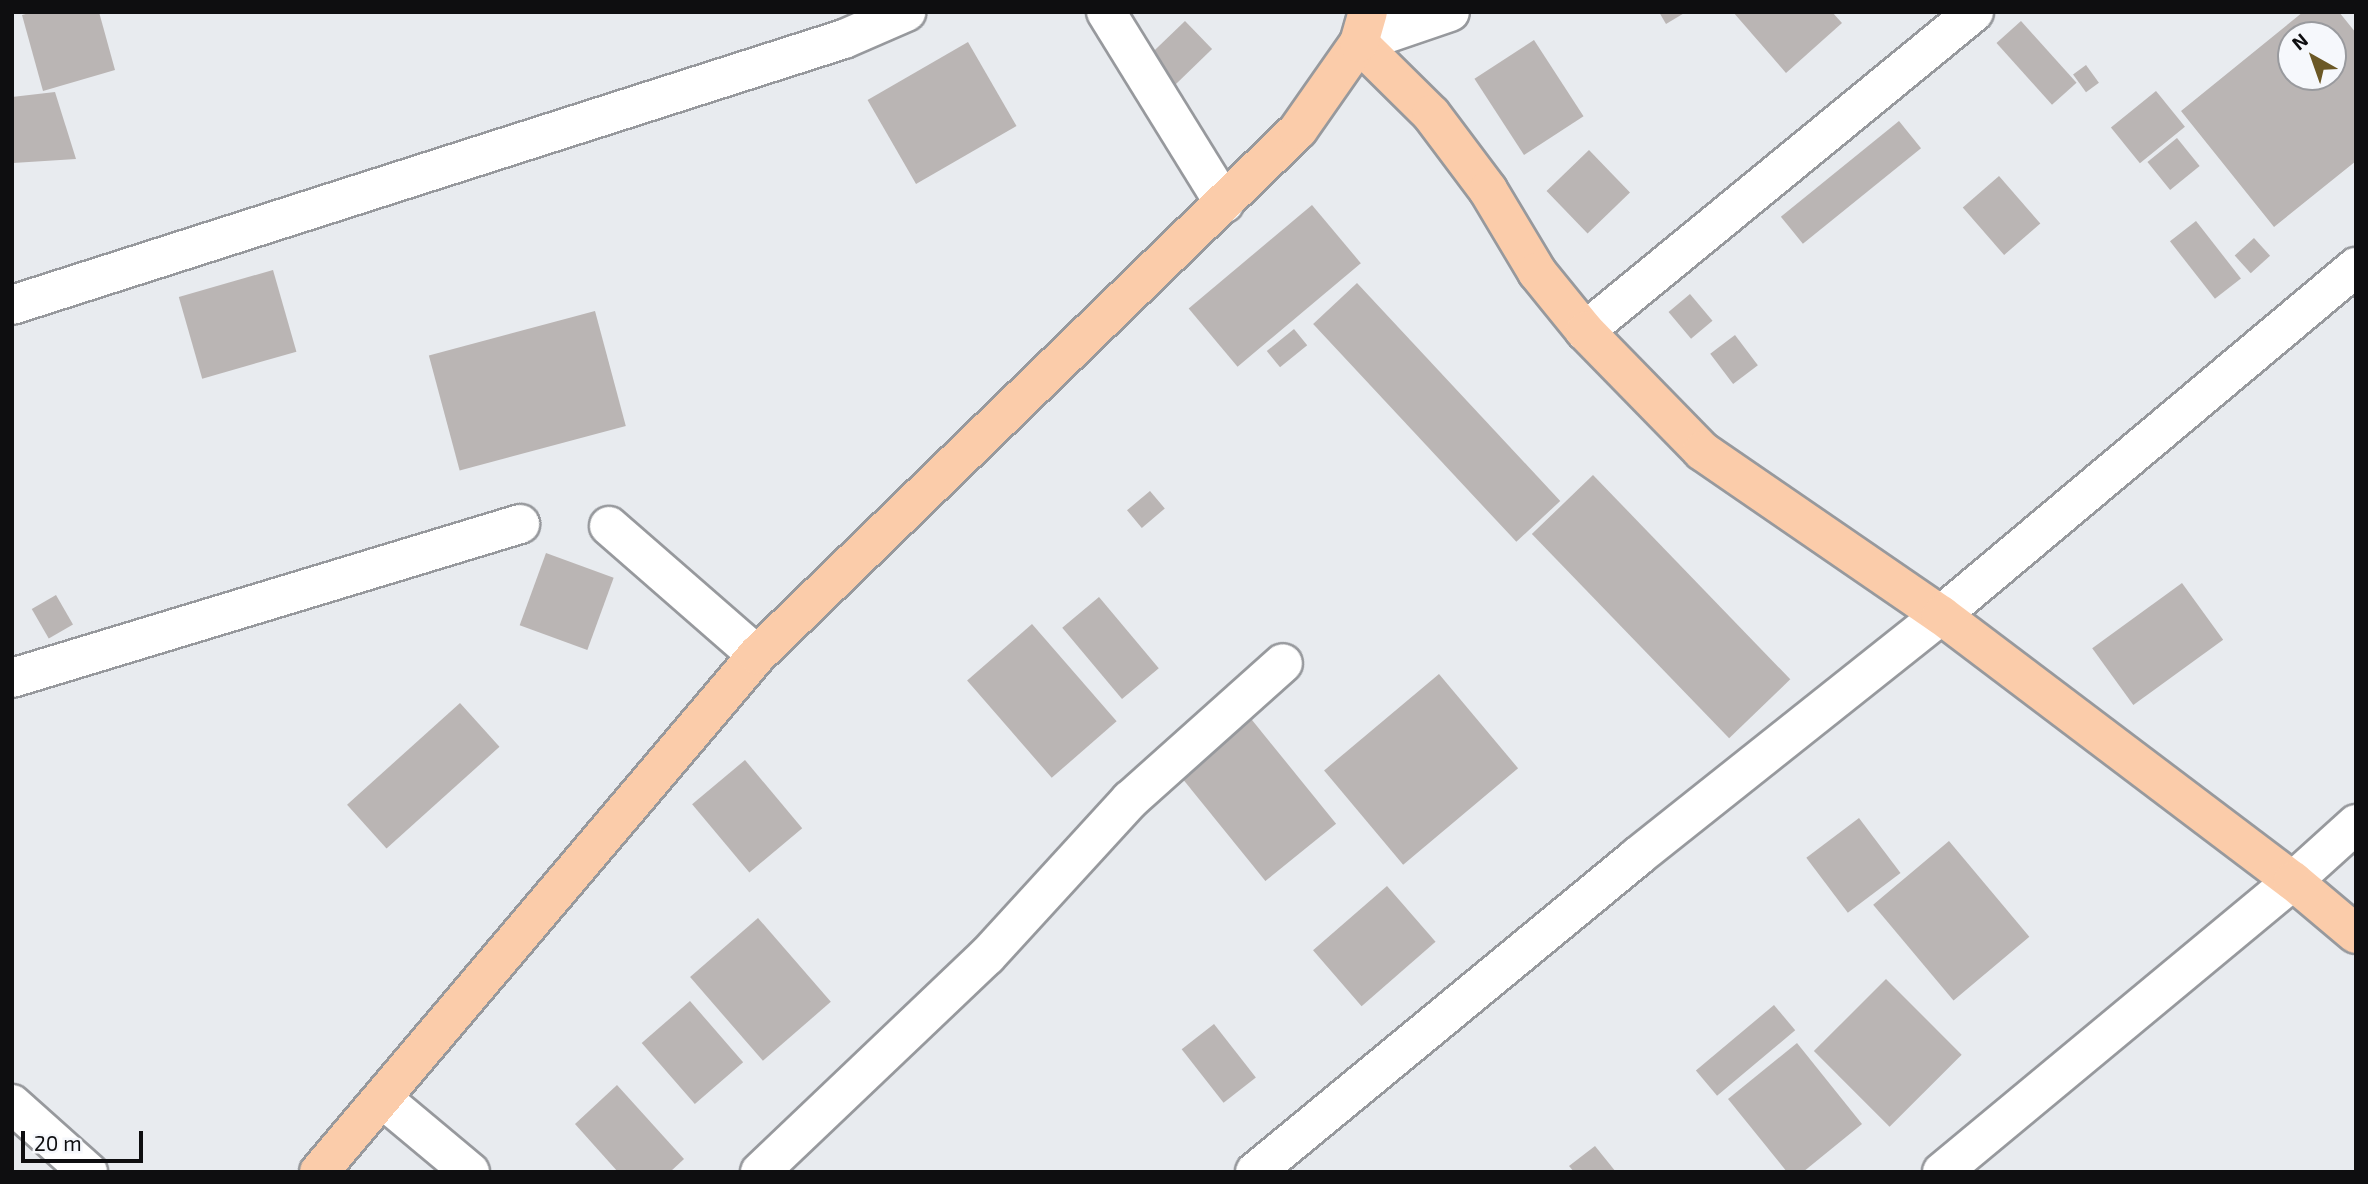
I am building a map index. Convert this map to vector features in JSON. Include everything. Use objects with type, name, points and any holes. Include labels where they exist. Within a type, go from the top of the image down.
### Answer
[{"type":"main road","points":[[319,1172],[384,1100],[757,655],[1298,130],[1364,28],[1489,190],[1537,272],[1584,331],[1702,451],[1941,615],[2293,881],[2356,934]]},
{"type":"street","points":[[12,305],[831,43],[905,12]]},
{"type":"street","points":[[1106,12],[1224,203]]},
{"type":"street","points":[[1364,28],[1451,12]]},
{"type":"street","points":[[1584,331],[1974,12]]},
{"type":"street","points":[[1255,1172],[1637,856],[1941,615],[2356,267]]},
{"type":"street","points":[[12,678],[520,524]]},
{"type":"street","points":[[609,526],[757,655]]},
{"type":"street","points":[[760,1172],[987,956],[1130,800],[1283,663]]},
{"type":"street","points":[[1942,1172],[2293,881],[2356,824]]},
{"type":"street","points":[[384,1100],[470,1172]]},
{"type":"street","points":[[12,1104],[88,1172]]},
{"type":"building","points":[[33,12],[99,12],[115,70],[43,91],[22,15]]},
{"type":"building","points":[[1659,12],[1686,12],[1666,24]]},
{"type":"building","points":[[1733,12],[1832,12],[1842,23],[1786,73]]},
{"type":"building","points":[[2303,12],[2339,12],[2346,21],[2292,21]]},
{"type":"building","points":[[1185,21],[1212,49],[1175,85],[1148,57]]},
{"type":"building","points":[[2021,21],[2077,83],[2052,105],[1996,43]]},
{"type":"building","points":[[2347,22],[2356,33],[2356,161],[2274,227],[2181,111],[2277,33],[2277,91],[2347,91]]},
{"type":"building","points":[[1534,40],[1584,116],[1524,155],[1474,79]]},
{"type":"building","points":[[968,42],[1016,126],[916,184],[868,100]]},
{"type":"building","points":[[2086,65],[2099,83],[2086,92],[2073,74]]},
{"type":"building","points":[[2156,91],[2185,127],[2140,163],[2111,128]]},
{"type":"building","points":[[55,92],[76,159],[13,163],[12,97]]},
{"type":"building","points":[[1899,121],[1921,148],[1803,244],[1781,217]]},
{"type":"building","points":[[2177,138],[2200,166],[2170,190],[2147,162]]},
{"type":"building","points":[[1589,150],[1630,192],[1588,233],[1547,191]]},
{"type":"building","points":[[1999,176],[2040,224],[2004,255],[1963,207]]},
{"type":"building","points":[[1312,205],[1361,263],[1238,367],[1189,308]]},
{"type":"building","points":[[2196,221],[2241,279],[2215,299],[2170,241]]},
{"type":"building","points":[[2254,238],[2270,256],[2251,273],[2235,255]]},
{"type":"building","points":[[273,270],[296,352],[202,379],[179,297]]},
{"type":"building","points":[[1357,283],[1560,501],[1516,542],[1313,324]]},
{"type":"building","points":[[1690,294],[1712,321],[1691,339],[1669,312]]},
{"type":"building","points":[[595,311],[626,426],[460,470],[429,356]]},
{"type":"building","points":[[1294,329],[1307,345],[1280,367],[1267,351]]},
{"type":"building","points":[[1735,335],[1758,365],[1733,384],[1710,354]]},
{"type":"building","points":[[1593,475],[1790,679],[1729,738],[1532,534]]},
{"type":"building","points":[[1150,491],[1165,509],[1142,528],[1127,510]]},
{"type":"building","points":[[546,553],[614,578],[587,650],[520,625]]},
{"type":"building","points":[[2182,583],[2223,640],[2133,705],[2092,648]]},
{"type":"building","points":[[56,595],[73,624],[49,638],[32,609]]},
{"type":"building","points":[[1099,597],[1159,668],[1122,699],[1062,628]]},
{"type":"building","points":[[1032,624],[1117,721],[1052,778],[967,680]]},
{"type":"building","points":[[1439,674],[1518,768],[1403,865],[1324,770]]},
{"type":"building","points":[[460,703],[499,747],[387,849],[347,805]]},
{"type":"building","points":[[1248,715],[1336,824],[1265,881],[1177,772]]},
{"type":"building","points":[[745,760],[802,828],[749,873],[692,804]]},
{"type":"building","points":[[1859,818],[1901,873],[1848,913],[1806,858]]},
{"type":"building","points":[[1949,841],[2029,937],[1954,1000],[1873,905]]},
{"type":"building","points":[[1387,886],[1436,942],[1362,1006],[1313,950]]},
{"type":"building","points":[[758,918],[831,1002],[763,1061],[690,977]]},
{"type":"building","points":[[1886,979],[1962,1055],[1890,1127],[1814,1051]]},
{"type":"building","points":[[690,1001],[743,1062],[695,1104],[642,1043]]},
{"type":"building","points":[[1774,1005],[1795,1030],[1717,1096],[1696,1071]]},
{"type":"building","points":[[1214,1024],[1256,1078],[1224,1103],[1182,1049]]},
{"type":"building","points":[[1797,1043],[1862,1124],[1803,1172],[1787,1172],[1728,1099]]},
{"type":"building","points":[[617,1085],[684,1159],[670,1172],[618,1172],[575,1124]]},
{"type":"building","points":[[1595,1146],[1616,1172],[1574,1172],[1569,1166]]}]
